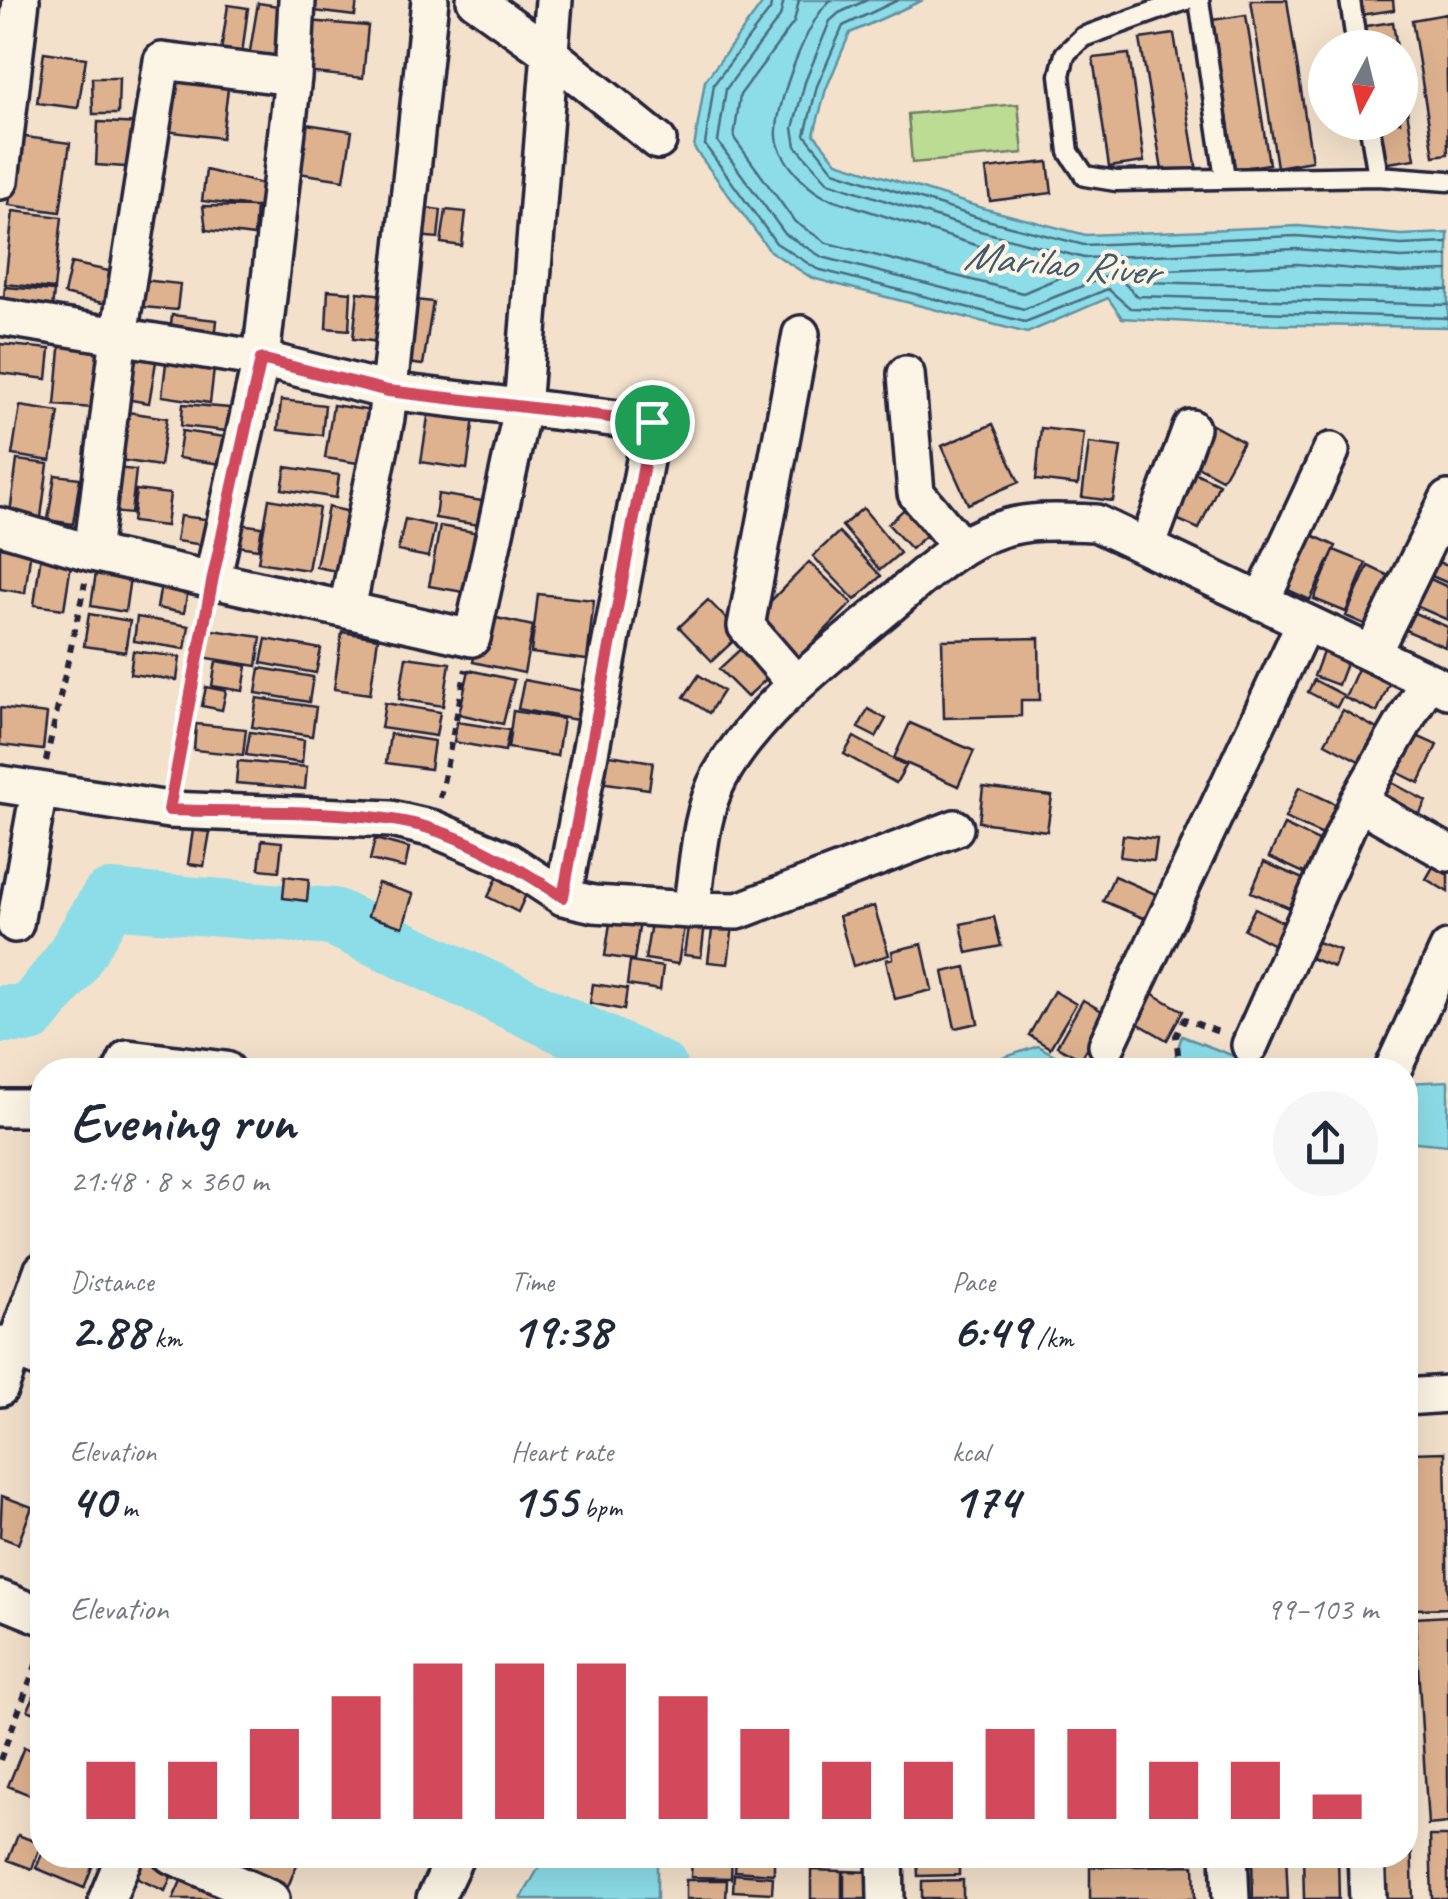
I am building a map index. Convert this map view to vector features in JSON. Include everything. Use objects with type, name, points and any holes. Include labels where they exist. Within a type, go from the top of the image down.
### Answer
[{"type":"street","points":[[0,181],[22,0]]},
{"type":"street","points":[[213,577],[261,359],[293,77],[297,0]]},
{"type":"street","points":[[347,609],[388,391],[430,0]]},
{"type":"street","points":[[476,0],[658,141]]},
{"type":"street","points":[[0,526],[92,552],[472,638],[522,409],[554,0]]},
{"type":"street","points":[[92,552],[119,336],[162,62],[293,77]]},
{"type":"street","points":[[0,318],[261,359],[388,391],[652,422],[563,897]]},
{"type":"street","points":[[796,684],[746,626],[801,334]]},
{"type":"street","points":[[906,374],[916,493],[960,546]]},
{"type":"street","points":[[1147,547],[1191,428]]},
{"type":"street","points":[[1261,602],[1332,451]]},
{"type":"street","points":[[1373,652],[1448,499]]},
{"type":"street","points":[[691,910],[707,812],[719,778],[796,684],[960,546],[998,530],[1040,521],[1096,523],[1438,686],[1358,802],[1250,1045]]},
{"type":"street","points":[[1107,1045],[1304,624]]},
{"type":"street","points":[[0,784],[169,810],[391,818],[434,829],[505,859],[563,897],[594,904],[691,910],[738,911],[955,828]]},
{"type":"street","points":[[15,924],[40,791]]},
{"type":"street","points":[[1358,802],[1448,852]]},
{"type":"street","points":[[1398,1058],[1448,949]]},
{"type":"street","points":[[0,1108],[30,1108]]},
{"type":"street","points":[[0,1388],[18,1352],[30,1312]]},
{"type":"street","points":[[1418,1395],[1448,1394]]},
{"type":"street","points":[[0,1599],[30,1611]]},
{"type":"street","points":[[107,1899],[120,1868]]},
{"type":"street","points":[[201,1868],[271,1899]]},
{"type":"street","points":[[435,1899],[450,1868]]},
{"type":"street","points":[[885,1868],[886,1899]]},
{"type":"street","points":[[1230,1868],[1231,1899]]},
{"type":"street","points":[[1367,1868],[1368,1899]]},
{"type":"lane","points":[[1186,0],[1083,36],[1065,54],[1060,75],[1069,152],[1085,176],[1116,181],[1378,176],[1448,181]]},
{"type":"lane","points":[[1200,0],[1226,178]]},
{"type":"lane","points":[[1350,0],[1354,30]]},
{"type":"lane","points":[[1372,140],[1378,176]]},
{"type":"path","points":[[40,791],[92,552]]},
{"type":"path","points":[[169,810],[213,577]]},
{"type":"path","points":[[444,782],[472,638]]},
{"type":"path","points":[[1179,1058],[1176,1036],[1184,1019],[1250,1045]]},
{"type":"path","points":[[0,1760],[30,1680]]},
{"type":"green space","points":[[1018,104],[1023,153],[912,163],[908,114]]},
{"type":"water","name":"Marilao River","points":[[765,0],[923,0],[850,33],[826,89],[814,134],[837,162],[982,208],[1086,235],[1298,226],[1401,235],[1448,233],[1448,327],[1225,324],[1122,318],[1108,298],[1027,333],[812,278],[770,251],[694,148],[705,81]]},
{"type":"water","points":[[1182,1036],[1239,1058],[1175,1058]]},
{"type":"water","points":[[1038,1046],[1060,1058],[1002,1058]]},
{"type":"water","points":[[1448,1081],[1448,1145],[1418,1142],[1418,1082]]},
{"type":"water","points":[[539,1868],[657,1868],[657,1899],[521,1899]]},
{"type":"building","points":[[307,0],[357,0],[355,16],[306,10]]},
{"type":"building","points":[[1251,0],[1287,0],[1312,161],[1277,167]]},
{"type":"building","points":[[1358,0],[1393,0],[1394,10],[1360,15]]},
{"type":"building","points":[[258,3],[285,7],[277,61],[249,57]]},
{"type":"building","points":[[228,5],[248,8],[242,54],[221,51]]},
{"type":"building","points":[[1446,14],[1448,154],[1434,156],[1418,57],[1418,30],[1414,30],[1412,20]]},
{"type":"building","points":[[1246,15],[1269,164],[1235,169],[1212,20]]},
{"type":"building","points":[[308,21],[368,26],[363,78],[304,72]]},
{"type":"building","points":[[1393,22],[1394,30],[1359,30],[1359,27]]},
{"type":"building","points":[[1174,34],[1197,171],[1163,176],[1140,39]]},
{"type":"building","points":[[44,52],[86,58],[78,108],[37,103]]},
{"type":"building","points":[[1129,54],[1144,162],[1109,167],[1093,58]]},
{"type":"building","points":[[173,73],[229,80],[222,138],[165,131]]},
{"type":"building","points":[[92,78],[119,78],[118,114],[93,114]]},
{"type":"building","points":[[98,122],[144,124],[141,168],[96,165]]},
{"type":"building","points":[[300,123],[352,131],[344,180],[292,172]]},
{"type":"building","points":[[18,136],[70,143],[60,212],[9,205]]},
{"type":"building","points":[[1377,140],[1412,140],[1415,159],[1381,164]]},
{"type":"building","points":[[1048,162],[1052,193],[990,201],[986,169]]},
{"type":"building","points":[[206,170],[266,185],[262,208],[202,201]]},
{"type":"building","points":[[203,206],[256,207],[254,236],[206,230]]},
{"type":"building","points":[[409,206],[441,210],[438,238],[406,235]]},
{"type":"building","points":[[446,210],[466,212],[462,246],[441,243]]},
{"type":"building","points":[[13,211],[62,217],[54,289],[5,284]]},
{"type":"building","points":[[71,263],[123,274],[115,306],[64,294]]},
{"type":"building","points":[[134,279],[180,284],[177,310],[131,306]]},
{"type":"building","points":[[5,287],[54,291],[51,320],[2,316]]},
{"type":"building","points":[[328,290],[351,292],[349,330],[326,328]]},
{"type":"building","points":[[358,292],[385,295],[381,342],[353,339]]},
{"type":"building","points":[[408,299],[433,302],[423,365],[399,362]]},
{"type":"building","points":[[172,315],[217,320],[215,340],[170,335]]},
{"type":"building","points":[[61,338],[110,342],[105,409],[55,405]]},
{"type":"building","points":[[135,339],[159,344],[149,403],[125,399]]},
{"type":"building","points":[[0,344],[50,349],[47,379],[0,373]]},
{"type":"building","points":[[166,363],[214,369],[210,403],[162,396]]},
{"type":"building","points":[[281,400],[325,405],[322,435],[278,430]]},
{"type":"building","points":[[183,404],[229,408],[227,431],[181,426]]},
{"type":"building","points":[[430,404],[475,410],[467,469],[421,462]]},
{"type":"building","points":[[333,405],[379,412],[371,465],[325,458]]},
{"type":"building","points":[[20,406],[59,412],[51,461],[12,455]]},
{"type":"building","points":[[121,411],[167,418],[160,466],[113,459]]},
{"type":"building","points":[[1209,423],[1243,442],[1222,479],[1188,461]]},
{"type":"building","points":[[993,424],[1019,482],[968,504],[942,446]]},
{"type":"building","points":[[1041,428],[1084,433],[1078,485],[1036,480]]},
{"type":"building","points":[[182,431],[232,438],[229,465],[178,458]]},
{"type":"building","points":[[1089,443],[1121,447],[1113,501],[1082,497]]},
{"type":"building","points":[[17,460],[48,464],[40,525],[9,521]]},
{"type":"building","points":[[105,467],[136,470],[131,514],[100,511]]},
{"type":"building","points":[[286,467],[339,475],[336,498],[282,489]]},
{"type":"building","points":[[1185,468],[1219,484],[1199,529],[1165,514]]},
{"type":"building","points":[[55,475],[80,478],[73,524],[48,520]]},
{"type":"building","points":[[136,490],[170,494],[166,526],[132,522]]},
{"type":"building","points":[[438,494],[495,503],[491,527],[435,518]]},
{"type":"building","points":[[269,499],[319,508],[308,570],[258,562]]},
{"type":"building","points":[[914,500],[937,526],[911,549],[888,524]]},
{"type":"building","points":[[328,507],[364,515],[351,574],[316,567]]},
{"type":"building","points":[[863,508],[900,553],[880,570],[842,526]]},
{"type":"building","points":[[180,516],[214,520],[211,546],[176,541]]},
{"type":"building","points":[[405,519],[435,526],[428,557],[398,551]]},
{"type":"building","points":[[226,522],[262,527],[258,549],[224,544]]},
{"type":"building","points":[[440,526],[479,533],[469,593],[429,586]]},
{"type":"building","points":[[1299,529],[1336,546],[1310,600],[1273,583]]},
{"type":"building","points":[[839,532],[881,576],[855,600],[813,556]]},
{"type":"building","points":[[0,544],[31,549],[25,593],[0,589]]},
{"type":"building","points":[[1334,550],[1366,563],[1346,612],[1314,599]]},
{"type":"building","points":[[41,554],[72,558],[64,609],[34,605]]},
{"type":"building","points":[[1433,560],[1448,566],[1448,583],[1427,574]]},
{"type":"building","points":[[809,562],[852,603],[797,659],[754,618]]},
{"type":"building","points":[[97,566],[131,571],[125,612],[91,606]]},
{"type":"building","points":[[1368,566],[1400,581],[1378,630],[1346,616]]},
{"type":"building","points":[[163,573],[190,578],[184,613],[157,608]]},
{"type":"building","points":[[1428,578],[1448,587],[1448,620],[1416,606]]},
{"type":"building","points":[[538,594],[594,600],[587,660],[531,653]]},
{"type":"building","points":[[708,600],[741,634],[712,661],[679,627]]},
{"type":"building","points":[[1412,612],[1448,627],[1445,647],[1405,630]]},
{"type":"building","points":[[89,614],[130,621],[125,652],[84,646]]},
{"type":"building","points":[[483,615],[533,626],[524,673],[473,662]]},
{"type":"building","points":[[137,617],[189,626],[185,649],[134,641]]},
{"type":"building","points":[[206,629],[261,637],[257,666],[202,657]]},
{"type":"building","points":[[342,632],[378,638],[370,694],[334,689]]},
{"type":"building","points":[[1039,638],[1040,700],[1021,700],[1021,716],[944,718],[942,640]]},
{"type":"building","points":[[266,639],[321,649],[316,673],[261,663]]},
{"type":"building","points":[[746,644],[774,672],[747,697],[719,669]]},
{"type":"building","points":[[1326,644],[1350,653],[1338,685],[1314,676]]},
{"type":"building","points":[[133,651],[180,657],[177,680],[130,674]]},
{"type":"building","points":[[1365,653],[1396,667],[1377,712],[1345,698]]},
{"type":"building","points":[[406,657],[450,663],[443,706],[399,699]]},
{"type":"building","points":[[216,661],[247,666],[243,691],[212,686]]},
{"type":"building","points":[[260,668],[313,677],[309,702],[256,693]]},
{"type":"building","points":[[469,670],[514,680],[503,724],[459,714]]},
{"type":"building","points":[[699,675],[723,691],[709,713],[684,697]]},
{"type":"building","points":[[524,680],[582,691],[577,720],[518,709]]},
{"type":"building","points":[[1314,680],[1343,695],[1337,707],[1308,692]]},
{"type":"building","points":[[206,687],[226,691],[222,710],[202,706]]},
{"type":"building","points":[[257,698],[316,707],[312,736],[252,727]]},
{"type":"building","points":[[385,703],[440,712],[436,736],[381,728]]},
{"type":"building","points":[[0,708],[47,714],[43,750],[0,745]]},
{"type":"building","points":[[868,709],[886,719],[876,737],[858,728]]},
{"type":"building","points":[[1343,710],[1377,729],[1359,761],[1325,743]]},
{"type":"building","points":[[513,711],[563,719],[557,756],[508,748]]},
{"type":"building","points":[[457,722],[509,730],[505,751],[454,742]]},
{"type":"building","points":[[910,723],[974,751],[958,786],[894,758]]},
{"type":"building","points":[[196,724],[246,729],[243,755],[194,750]]},
{"type":"building","points":[[250,732],[304,740],[302,763],[246,755]]},
{"type":"building","points":[[1410,733],[1437,745],[1419,783],[1393,770]]},
{"type":"building","points":[[390,734],[434,741],[430,769],[386,763]]},
{"type":"building","points":[[854,737],[906,766],[896,783],[844,754]]},
{"type":"building","points":[[604,754],[653,762],[649,789],[599,782]]},
{"type":"building","points":[[238,761],[307,767],[305,789],[236,783]]},
{"type":"building","points":[[1387,780],[1426,801],[1413,826],[1373,804]]},
{"type":"building","points":[[983,787],[1052,796],[1047,831],[979,822]]},
{"type":"building","points":[[1299,787],[1348,810],[1334,840],[1285,818]]},
{"type":"building","points":[[1284,825],[1332,847],[1317,879],[1269,857]]},
{"type":"building","points":[[193,830],[210,832],[204,866],[188,864]]},
{"type":"building","points":[[1123,835],[1157,839],[1154,861],[1120,857]]},
{"type":"building","points":[[375,839],[409,848],[405,868],[370,860]]},
{"type":"building","points":[[262,840],[282,842],[279,871],[259,869]]},
{"type":"building","points":[[1264,862],[1312,883],[1299,912],[1251,892]]},
{"type":"building","points":[[1433,867],[1448,875],[1448,892],[1426,879]]},
{"type":"building","points":[[499,874],[529,888],[518,912],[488,897]]},
{"type":"building","points":[[285,876],[309,879],[307,901],[283,898]]},
{"type":"building","points":[[1114,876],[1158,895],[1148,920],[1103,901]]},
{"type":"building","points":[[378,883],[413,894],[403,927],[368,916]]},
{"type":"building","points":[[874,906],[889,955],[853,966],[839,916]]},
{"type":"building","points":[[1255,908],[1294,928],[1282,949],[1244,929]]},
{"type":"building","points":[[612,910],[641,915],[634,960],[605,956]]},
{"type":"building","points":[[690,913],[706,915],[701,957],[684,955]]},
{"type":"building","points":[[994,917],[1001,946],[967,953],[961,924]]},
{"type":"building","points":[[713,922],[733,925],[728,964],[708,962]]},
{"type":"building","points":[[651,923],[684,927],[678,964],[645,959]]},
{"type":"building","points":[[1306,938],[1340,950],[1334,967],[1300,954]]},
{"type":"building","points":[[922,944],[932,990],[895,999],[886,960],[893,958],[892,951]]},
{"type":"building","points":[[630,962],[663,967],[660,990],[627,985]]},
{"type":"building","points":[[966,967],[978,1023],[955,1028],[943,972]]},
{"type":"building","points":[[593,984],[627,989],[624,1010],[590,1003]]},
{"type":"building","points":[[1141,987],[1183,1011],[1167,1040],[1125,1016]]},
{"type":"building","points":[[1054,991],[1076,1004],[1050,1048],[1029,1035]]},
{"type":"building","points":[[1083,1000],[1107,1014],[1082,1058],[1057,1046]]},
{"type":"building","points":[[1445,1452],[1448,1608],[1418,1609],[1418,1453]]},
{"type":"building","points":[[2,1496],[30,1506],[18,1544],[0,1537]]},
{"type":"building","points":[[1448,1616],[1448,1823],[1428,1825],[1418,1666],[1418,1618]]},
{"type":"building","points":[[24,1747],[30,1750],[30,1795],[8,1786]]},
{"type":"building","points":[[18,1835],[30,1840],[32,1869],[8,1860]]},
{"type":"building","points":[[1430,1836],[1448,1836],[1448,1899],[1432,1899]]},
{"type":"building","points":[[36,1868],[92,1868],[84,1888]]},
{"type":"building","points":[[132,1868],[164,1868],[173,1872],[165,1891],[129,1875]]},
{"type":"building","points":[[187,1868],[192,1868],[231,1899],[173,1899]]},
{"type":"building","points":[[247,1868],[296,1868],[284,1896],[243,1878]]},
{"type":"building","points":[[691,1868],[731,1868],[731,1878],[691,1877]]},
{"type":"building","points":[[774,1868],[774,1874],[735,1871]]},
{"type":"building","points":[[918,1868],[959,1868],[959,1875],[918,1876]]},
{"type":"building","points":[[1090,1868],[1194,1868],[1195,1899],[1090,1899]]},
{"type":"building","points":[[1252,1868],[1287,1868],[1288,1899],[1253,1899]]},
{"type":"building","points":[[1303,1868],[1338,1868],[1339,1899],[1304,1899]]},
{"type":"building","points":[[1378,1868],[1412,1868],[1413,1899],[1379,1899]]},
{"type":"building","points":[[811,1870],[842,1871],[842,1899],[811,1899]]},
{"type":"building","points":[[844,1871],[871,1872],[870,1899],[844,1899]]},
{"type":"building","points":[[734,1874],[773,1877],[772,1893],[733,1891]]},
{"type":"building","points":[[686,1880],[727,1880],[726,1899],[686,1899]]},
{"type":"building","points":[[963,1880],[963,1899],[922,1899],[922,1881]]},
{"type":"waterway","points":[[0,1014],[30,1014],[68,967],[109,899],[333,917],[633,1058]]},
{"type":"route","points":[[261,359],[388,391],[652,422],[563,897],[505,859],[434,829],[391,818],[169,810],[213,577],[261,359]]}]
